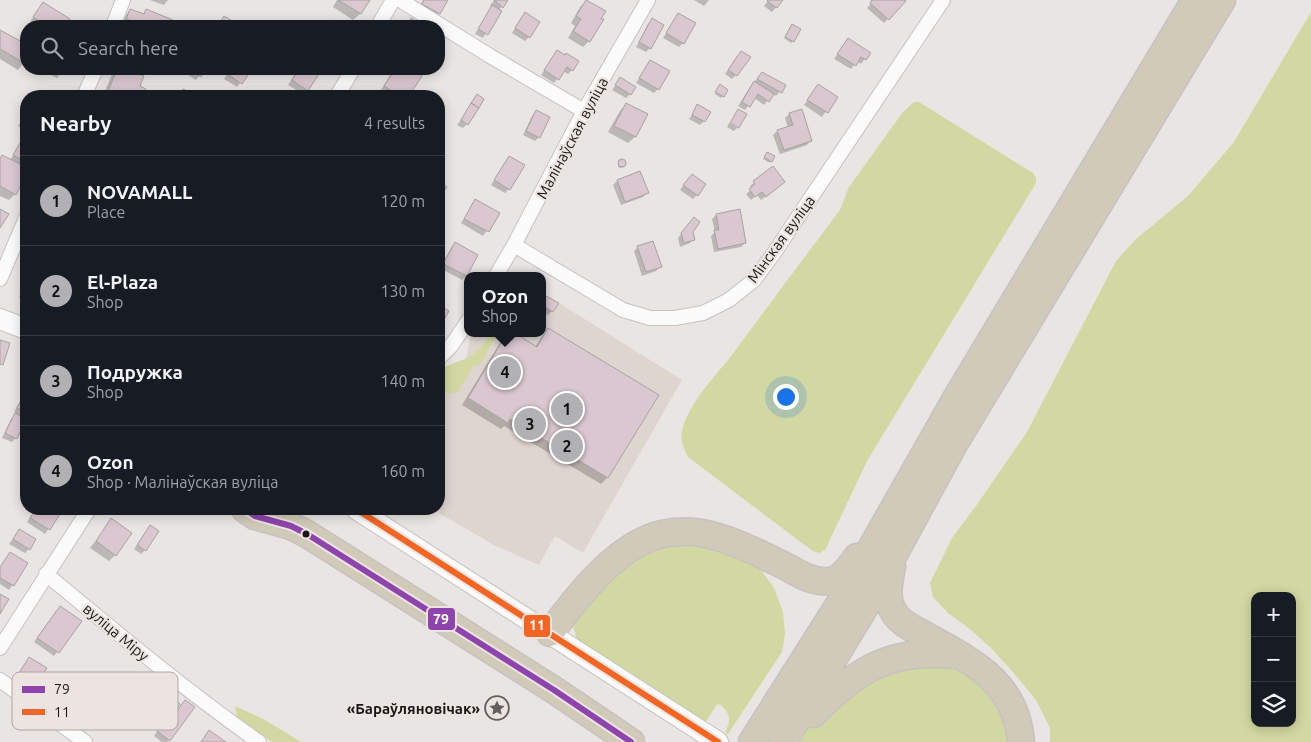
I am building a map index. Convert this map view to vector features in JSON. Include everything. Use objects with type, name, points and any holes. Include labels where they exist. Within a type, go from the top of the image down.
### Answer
[{"type":"highway","points":[[752,742],[840,603],[957,397],[1195,0]]},
{"type":"highway","points":[[784,742],[868,602],[954,444],[1222,0]]},
{"type":"highway","points":[[254,515],[291,526],[307,534],[554,690],[631,742]]},
{"type":"highway","points":[[550,634],[595,578],[635,545],[660,534],[678,531],[697,531],[715,535],[807,578],[830,581],[838,578],[847,569],[884,523]]},
{"type":"highway","points":[[894,553],[888,597],[894,613],[907,626],[988,674],[1000,686],[1010,700],[1017,717],[1021,742]]},
{"type":"highway","points":[[784,742],[838,689],[869,668],[913,654],[928,653],[960,656]]},
{"type":"main road","points":[[0,319],[20,327]]},
{"type":"main road","points":[[365,515],[718,742]]},
{"type":"street","points":[[115,20],[123,0]]},
{"type":"street","points":[[381,20],[393,0]]},
{"type":"street","points":[[400,0],[432,20]]},
{"type":"street","name":"Малінаўская вуліца","points":[[498,272],[584,111],[648,0]]},
{"type":"street","name":"Мінская вуліца","points":[[514,245],[623,310],[650,318],[675,318],[703,313],[729,300],[754,280],[774,252],[943,0]]},
{"type":"street","points":[[445,28],[584,111]]},
{"type":"street","points":[[87,90],[93,75]]},
{"type":"street","points":[[341,90],[349,75]]},
{"type":"street","points":[[0,279],[20,232]]},
{"type":"street","points":[[445,352],[464,327]]},
{"type":"street","points":[[0,648],[85,515]]},
{"type":"street","name":"вуліца Міру","points":[[46,574],[166,672]]},
{"type":"street","points":[[0,680],[12,689]]},
{"type":"street","name":"вуліца Міру","points":[[178,682],[206,705],[258,742]]},
{"type":"street","points":[[69,730],[85,742]]},
{"type":"shaded area","points":[[546,295],[682,380],[583,553],[555,536],[539,565],[494,545],[442,515],[445,515],[445,394],[467,356],[470,337],[546,337]]},
{"type":"green space","points":[[1311,12],[1311,742],[1050,742],[1050,728],[1036,700],[991,648],[948,613],[933,597],[930,583],[952,538],[1027,432],[1116,261],[1136,239],[1188,196],[1234,142]]},
{"type":"green space","points":[[914,102],[919,102],[1033,173],[1036,183],[867,461],[825,550],[820,553],[814,552],[688,457],[682,442],[682,431],[685,420],[696,400],[732,355],[840,210],[849,187],[903,112]]},
{"type":"green space","points":[[487,337],[496,337],[480,365],[473,366],[458,392],[449,394],[445,392],[445,367],[470,357],[486,342]]},
{"type":"green space","points":[[680,539],[746,557],[761,570],[774,588],[783,612],[785,634],[782,652],[728,734],[725,732],[729,718],[721,705],[717,704],[705,723],[577,640],[572,623],[627,560]]},
{"type":"green space","points":[[902,664],[954,664],[971,673],[1002,709],[1011,742],[799,742],[813,718],[825,707]]},
{"type":"green space","points":[[235,706],[265,720],[301,742],[272,742],[237,718]]},
{"type":"building","points":[[338,0],[370,0],[361,14]]},
{"type":"building","points":[[424,0],[448,0],[440,14],[422,4]]},
{"type":"building","points":[[494,0],[508,0],[503,8]]},
{"type":"building","points":[[586,0],[606,11],[601,19],[604,19],[590,42],[573,31],[581,19],[576,16]]},
{"type":"building","points":[[768,0],[783,0],[777,8]]},
{"type":"building","points":[[872,0],[906,1],[889,20],[870,3]]},
{"type":"building","points":[[43,2],[70,19],[37,20],[33,17]]},
{"type":"building","points":[[492,5],[502,11],[488,35],[478,29]]},
{"type":"building","points":[[130,9],[144,14],[146,9],[173,20],[129,20],[126,19]]},
{"type":"building","points":[[525,12],[540,22],[530,38],[515,28]]},
{"type":"building","points":[[678,13],[696,23],[684,44],[666,33]]},
{"type":"building","points":[[224,16],[231,20],[222,20]]},
{"type":"building","points":[[652,18],[664,25],[651,49],[639,42]]},
{"type":"building","points":[[792,24],[801,29],[794,42],[785,37]]},
{"type":"building","points":[[0,30],[20,41],[20,61],[0,49]]},
{"type":"building","points":[[848,38],[871,53],[866,60],[861,57],[856,66],[837,54]]},
{"type":"building","points":[[557,50],[579,61],[573,71],[567,67],[559,80],[544,70]]},
{"type":"building","points":[[741,51],[751,57],[737,76],[728,70]]},
{"type":"building","points":[[650,60],[670,71],[659,90],[639,78]]},
{"type":"building","points":[[762,72],[786,85],[782,93],[757,79]]},
{"type":"building","points":[[115,75],[144,76],[140,86],[146,90],[109,90]]},
{"type":"building","points":[[228,75],[248,75],[242,84]]},
{"type":"building","points":[[295,75],[318,75],[309,90],[292,80]]},
{"type":"building","points":[[391,75],[422,76],[413,90],[390,90],[384,86]]},
{"type":"building","points":[[620,77],[636,87],[631,95],[615,85]]},
{"type":"building","points":[[754,81],[774,94],[769,102],[758,94],[750,107],[742,102]]},
{"type":"building","points":[[720,84],[728,90],[724,97],[715,92]]},
{"type":"building","points":[[818,84],[838,97],[828,113],[807,100]]},
{"type":"building","points":[[477,94],[484,99],[479,108],[471,103]]},
{"type":"building","points":[[471,103],[479,108],[468,125],[461,120]]},
{"type":"building","points":[[626,103],[648,114],[636,137],[614,126]]},
{"type":"building","points":[[697,104],[711,112],[705,122],[692,115]]},
{"type":"building","points":[[738,109],[747,114],[739,128],[730,123]]},
{"type":"building","points":[[802,109],[812,141],[784,150],[777,130],[793,125],[789,113]]},
{"type":"building","points":[[536,110],[550,117],[540,138],[526,131]]},
{"type":"building","points":[[20,143],[20,159],[13,155]]},
{"type":"building","points":[[767,152],[775,156],[772,162],[764,157]]},
{"type":"building","points":[[2,155],[20,164],[20,187],[16,195],[0,186],[0,159]]},
{"type":"building","points":[[509,156],[525,165],[510,190],[494,180]]},
{"type":"building","points":[[622,159],[626,163],[622,167],[618,163]]},
{"type":"building","points":[[773,166],[785,182],[766,197],[762,192],[755,197],[749,189],[755,184],[753,181]]},
{"type":"building","points":[[640,171],[649,193],[625,202],[617,180]]},
{"type":"building","points":[[692,174],[706,184],[698,196],[683,185]]},
{"type":"building","points":[[475,199],[500,213],[489,232],[464,219]]},
{"type":"building","points":[[0,209],[9,214],[0,228]]},
{"type":"building","points":[[740,209],[746,243],[718,249],[714,230],[719,230],[716,214]]},
{"type":"building","points":[[694,217],[700,222],[693,232],[695,240],[684,243],[681,233]]},
{"type":"building","points":[[653,241],[662,267],[646,272],[637,246]]},
{"type":"building","points":[[455,242],[478,255],[469,272],[464,272],[464,274],[445,265],[445,260]]},
{"type":"building","points":[[546,296],[559,303],[553,312],[546,308]]},
{"type":"building","points":[[445,309],[449,311],[445,318]]},
{"type":"building","points":[[548,328],[659,395],[608,478],[510,419],[508,423],[468,398],[505,337],[521,337],[537,347],[543,337],[546,337]]},
{"type":"building","points":[[0,340],[10,343],[3,365],[0,364]]},
{"type":"building","points":[[15,413],[20,416],[20,432],[17,439],[5,433]]},
{"type":"building","points":[[32,515],[59,515],[50,530],[30,518]]},
{"type":"building","points":[[111,518],[132,533],[116,556],[96,541]]},
{"type":"building","points":[[150,525],[159,531],[146,551],[137,545]]},
{"type":"building","points":[[19,529],[36,539],[30,550],[13,539]]},
{"type":"building","points":[[10,552],[28,563],[14,586],[0,578],[0,567]]},
{"type":"building","points":[[0,594],[9,599],[0,614]]},
{"type":"building","points":[[60,606],[82,621],[59,653],[37,638]]},
{"type":"building","points":[[29,657],[47,668],[44,672],[20,672]]},
{"type":"building","points":[[185,700],[195,707],[170,741],[157,731],[178,730],[178,709]]},
{"type":"building","points":[[209,730],[226,742],[201,742]]},
{"type":"transit line","name":"79","points":[[254,515],[291,526],[307,534],[554,690],[631,742]]},
{"type":"transit line","name":"11","points":[[365,515],[718,742]]},
{"type":"place","name":"Ozon","points":[[505,372]]},
{"type":"place","name":"NOVAMALL","points":[[567,409]]},
{"type":"place","name":"Подружка","points":[[530,424]]},
{"type":"place","name":"El-Plaza","points":[[567,446]]},
{"type":"place","name":"«Бараўляновічак»","points":[[497,708]]}]
